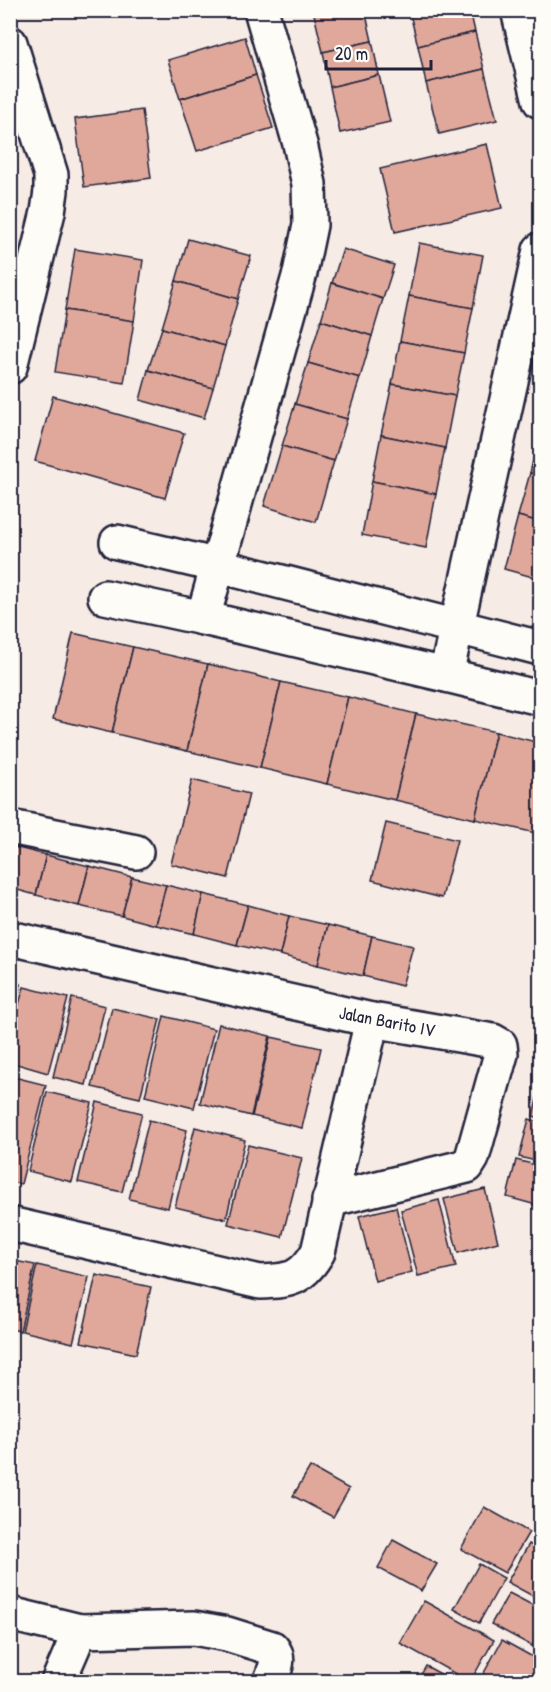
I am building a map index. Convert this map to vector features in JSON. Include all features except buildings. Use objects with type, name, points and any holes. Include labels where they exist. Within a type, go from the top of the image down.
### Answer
[{"type":"street","points":[[203,618],[300,273],[310,225],[307,174],[261,10]]},
{"type":"street","points":[[518,10],[540,101]]},
{"type":"street","points":[[10,43],[51,175],[48,212],[10,367]]},
{"type":"street","points":[[446,675],[540,250]]},
{"type":"street","points":[[117,543],[219,566],[540,648]]},
{"type":"street","points":[[105,597],[540,698]]},
{"type":"street","points":[[10,827],[136,852]]},
{"type":"street","name":"Jalan Barito IV","points":[[10,938],[372,1020],[493,1041],[500,1045],[501,1054],[472,1158],[467,1166],[330,1200]]},
{"type":"street","points":[[10,1224],[260,1282],[281,1282],[300,1275],[318,1252],[372,1020]]},
{"type":"street","points":[[10,1614],[80,1631],[194,1629],[227,1634],[272,1648],[275,1651],[277,1661],[270,1682]]},
{"type":"street","points":[[58,1682],[80,1631]]}]
